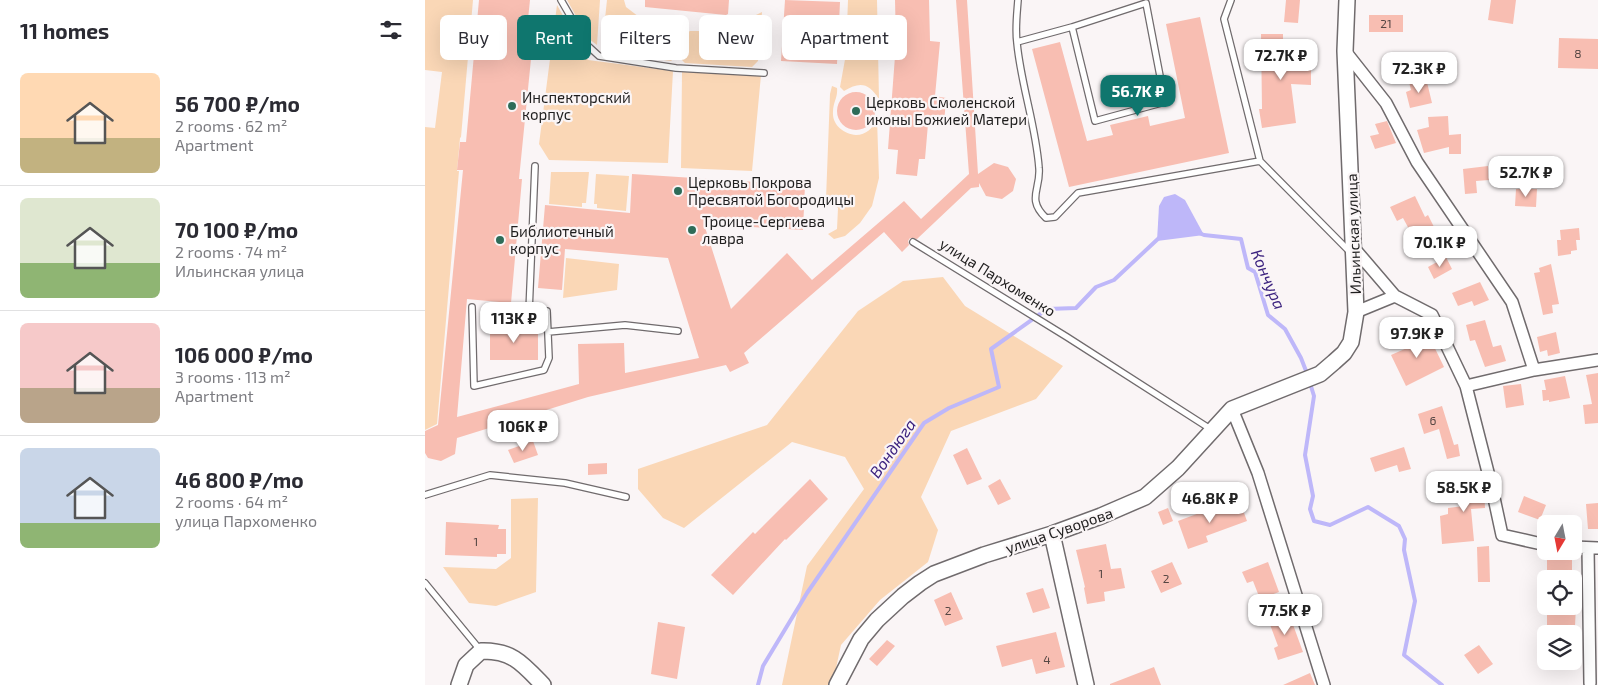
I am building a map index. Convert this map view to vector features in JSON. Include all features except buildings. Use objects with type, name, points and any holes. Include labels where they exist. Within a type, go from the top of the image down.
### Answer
[{"type":"main road","name":"Ильинская улица","points":[[1293,384],[1320,374],[1344,353],[1351,342],[1356,312],[1345,51],[1347,0]]},
{"type":"main road","name":"улица Суворова","points":[[837,685],[861,639],[877,620],[920,583],[934,574],[984,555],[1052,534],[1145,497],[1178,468],[1232,409],[1293,384]]},
{"type":"main road","points":[[1052,534],[1086,685]]},
{"type":"main road","points":[[459,685],[466,665],[481,651],[493,651],[513,657],[543,685]]},
{"type":"street","points":[[1345,51],[1386,103],[1417,162],[1511,302],[1534,370]]},
{"type":"street","points":[[1353,252],[1395,296],[1432,315],[1466,386],[1502,535],[1537,543]]},
{"type":"street","points":[[1356,312],[1395,296]]},
{"type":"street","points":[[1466,386],[1534,370],[1598,360]]},
{"type":"street","points":[[1232,409],[1258,473],[1324,685]]},
{"type":"street","points":[[1590,683],[1593,548]]},
{"type":"lane","points":[[561,0],[587,45],[599,56],[677,68],[764,73]]},
{"type":"lane","points":[[1018,0],[1017,42],[1038,152],[1040,177],[1034,195],[1039,211],[1046,218],[1055,217],[1078,193],[1260,161]]},
{"type":"lane","points":[[1231,0],[1224,19],[1260,161],[1353,252]]},
{"type":"lane","points":[[1017,42],[1072,27],[1146,3],[1165,102],[1095,121],[1072,27]]},
{"type":"lane","points":[[472,307],[474,386],[544,370],[549,358],[547,311],[529,312],[535,166]]},
{"type":"lane","name":"улица Пархоменко","points":[[913,242],[1067,337],[1213,431]]},
{"type":"lane","points":[[548,332],[625,325],[678,331]]},
{"type":"lane","points":[[425,495],[490,474],[565,483],[626,497]]},
{"type":"lane","points":[[425,583],[481,651]]},
{"type":"shaded area","points":[[425,0],[473,0],[472,15],[440,15],[440,60],[468,60],[437,424],[425,430],[425,127],[435,128],[442,72],[425,70]]},
{"type":"shaded area","points":[[567,0],[600,0],[597,45],[591,40],[591,15],[575,15]]},
{"type":"shaded area","points":[[607,0],[624,0],[626,7],[636,15],[605,15]]},
{"type":"shaded area","points":[[848,0],[877,0],[877,15],[847,15]]},
{"type":"shaded area","points":[[557,5],[563,15],[556,15]]},
{"type":"shaded area","points":[[690,31],[699,31],[699,60],[758,61],[752,67],[685,63],[682,60],[689,60]]},
{"type":"shaded area","points":[[550,60],[588,60],[673,71],[668,163],[549,160],[539,144]]},
{"type":"shaded area","points":[[845,60],[878,60],[879,99],[872,90],[864,85],[855,86],[844,91],[840,87]]},
{"type":"shaded area","points":[[682,72],[761,75],[752,171],[681,168]]},
{"type":"shaded area","points":[[832,86],[837,88],[833,117],[834,121],[843,131],[856,135],[863,134],[871,128],[877,119],[879,178],[872,206],[860,223],[845,236],[834,239],[828,234],[837,229],[838,208],[826,199],[830,94]]},
{"type":"shaded area","points":[[551,172],[589,172],[586,203],[582,203],[582,207],[549,204]]},
{"type":"shaded area","points":[[596,174],[629,176],[626,211],[597,208],[597,204],[594,204]]},
{"type":"shaded area","points":[[1175,194],[1185,200],[1204,235],[1157,241],[1159,206],[1164,197]]},
{"type":"shaded area","points":[[566,258],[619,264],[617,290],[563,298]]},
{"type":"shaded area","points":[[943,277],[965,306],[1063,366],[1036,399],[951,431],[921,497],[938,530],[928,562],[880,600],[841,645],[836,668],[828,685],[782,685],[807,566],[864,489],[845,457],[792,442],[684,528],[663,518],[638,489],[638,469],[767,425],[858,311],[903,281]]},
{"type":"shaded area","points":[[538,498],[536,592],[496,606],[469,603],[443,567],[496,569],[511,558],[511,499]]},
{"type":"waterway","name":"Кончура","points":[[1199,233],[1241,239],[1248,268],[1255,272],[1268,315],[1285,329],[1301,358],[1308,376]]},
{"type":"waterway","name":"Вондюга","points":[[758,685],[763,666],[807,593],[924,423],[949,408],[999,387],[991,349],[1047,309],[1076,308],[1096,287],[1114,280],[1160,237]]},
{"type":"waterway","name":"Кончура","points":[[1310,383],[1314,396],[1305,455],[1313,496],[1310,509],[1314,521],[1330,525],[1368,507],[1399,526],[1405,539],[1404,550],[1415,601],[1404,655],[1442,685]]},
{"type":"place","name":"Инспекторский корпус","points":[[512,106]]},
{"type":"place","name":"Церковь Смоленской иконы Божией Матери","points":[[856,111]]},
{"type":"place","name":"Церковь Покрова Пресвятой Богородицы","points":[[678,191]]},
{"type":"place","name":"Троице-Сергиева лавра","points":[[692,230]]},
{"type":"place","name":"Библиотечный корпус","points":[[500,240]]}]
